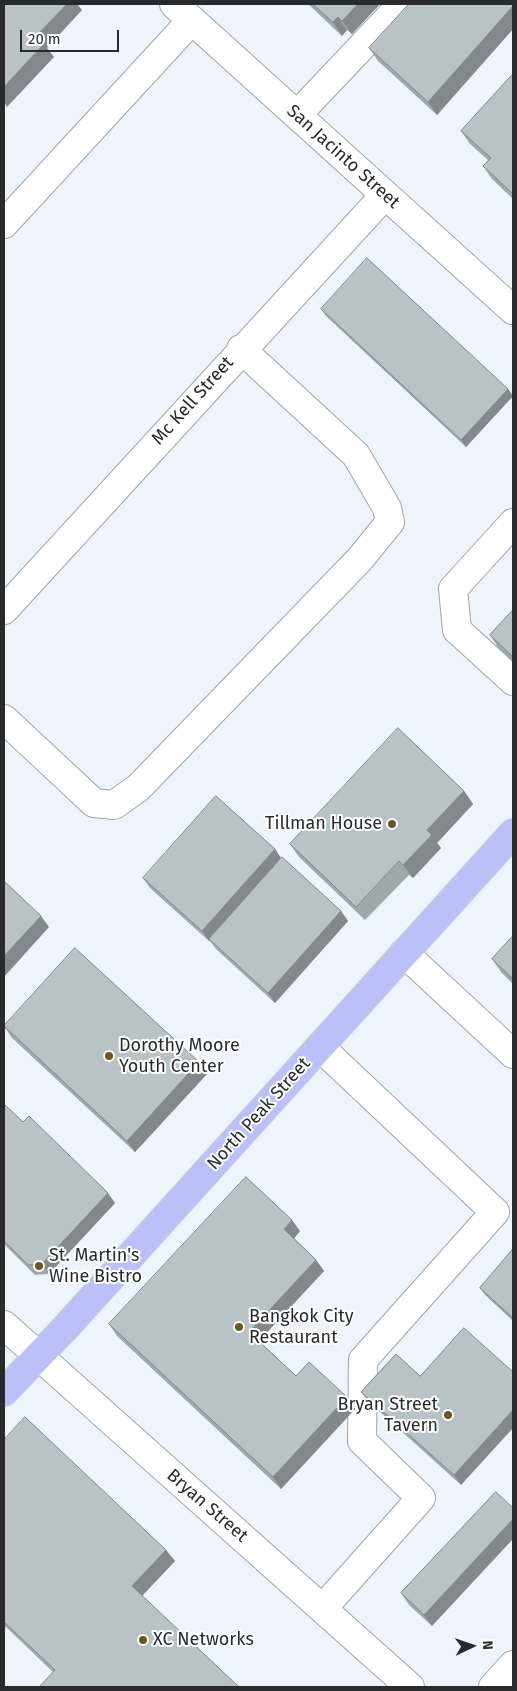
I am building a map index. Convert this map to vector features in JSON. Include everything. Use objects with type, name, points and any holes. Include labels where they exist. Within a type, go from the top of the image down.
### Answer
[{"type":"main road","name":"North Peak Street","points":[[4,1392],[513,833]]},
{"type":"street","points":[[297,115],[402,4]]},
{"type":"street","points":[[4,224],[183,12]]},
{"type":"street","name":"San Jacinto Street","points":[[183,12],[513,310]]},
{"type":"street","name":"Mc Kell Street","points":[[4,610],[384,195]]},
{"type":"street","points":[[4,719],[94,803],[114,805],[145,780],[360,559],[390,522],[387,508],[356,455],[241,350]]},
{"type":"street","points":[[513,523],[453,589],[456,630],[513,681]]},
{"type":"street","points":[[404,953],[513,1054]]},
{"type":"street","points":[[320,1047],[495,1212],[363,1360],[362,1441],[421,1498],[323,1608]]},
{"type":"street","name":"Bryan Street","points":[[4,1325],[410,1687]]},
{"type":"street","points":[[493,1687],[513,1665]]},
{"type":"building","points":[[4,4],[67,4],[36,36],[44,44],[4,87]]},
{"type":"building","points":[[313,4],[358,4],[342,21],[338,17],[333,22]]},
{"type":"building","points":[[409,4],[513,4],[513,6],[428,102],[369,48]]},
{"type":"building","points":[[513,74],[513,194],[483,166],[491,158],[461,131]]},
{"type":"building","points":[[367,258],[508,389],[461,440],[321,309]]},
{"type":"building","points":[[513,610],[513,657],[490,635]]},
{"type":"building","name":"Tillman House","points":[[398,728],[464,791],[427,830],[432,835],[403,865],[399,861],[356,907],[290,844]]},
{"type":"building","points":[[216,796],[275,849],[202,931],[143,878]]},
{"type":"building","points":[[282,857],[341,911],[268,993],[209,939]]},
{"type":"building","points":[[4,881],[41,916],[4,956]]},
{"type":"building","points":[[513,936],[513,979],[492,959]]},
{"type":"building","name":"Dorothy Moore Youth Center","points":[[75,948],[199,1062],[127,1141],[4,1026]]},
{"type":"building","points":[[4,1104],[23,1122],[29,1116],[108,1193],[42,1264],[28,1265],[4,1241]]},
{"type":"building","points":[[246,1177],[292,1220],[284,1229],[316,1260],[249,1332],[296,1376],[309,1362],[347,1397],[273,1477],[109,1324]]},
{"type":"building","points":[[513,1249],[513,1318],[480,1288]]},
{"type":"building","name":"Bryan Street Tavern","points":[[464,1328],[513,1372],[513,1410],[454,1475],[361,1392],[396,1354],[420,1376]]},
{"type":"building","points":[[25,1417],[166,1550],[132,1586],[239,1687],[39,1687],[55,1670],[4,1622],[4,1440]]},
{"type":"building","points":[[496,1492],[513,1508],[513,1519],[424,1615],[401,1593]]},
{"type":"place","name":"Tillman House","points":[[392,824]]},
{"type":"place","name":"Dorothy Moore Youth Center","points":[[109,1056]]},
{"type":"place","name":"St. Martin's Wine Bistro","points":[[39,1266]]},
{"type":"place","name":"Bangkok City Restaurant","points":[[239,1327]]},
{"type":"place","name":"Bryan Street Tavern","points":[[448,1415]]},
{"type":"place","name":"XC Networks","points":[[143,1640]]}]
